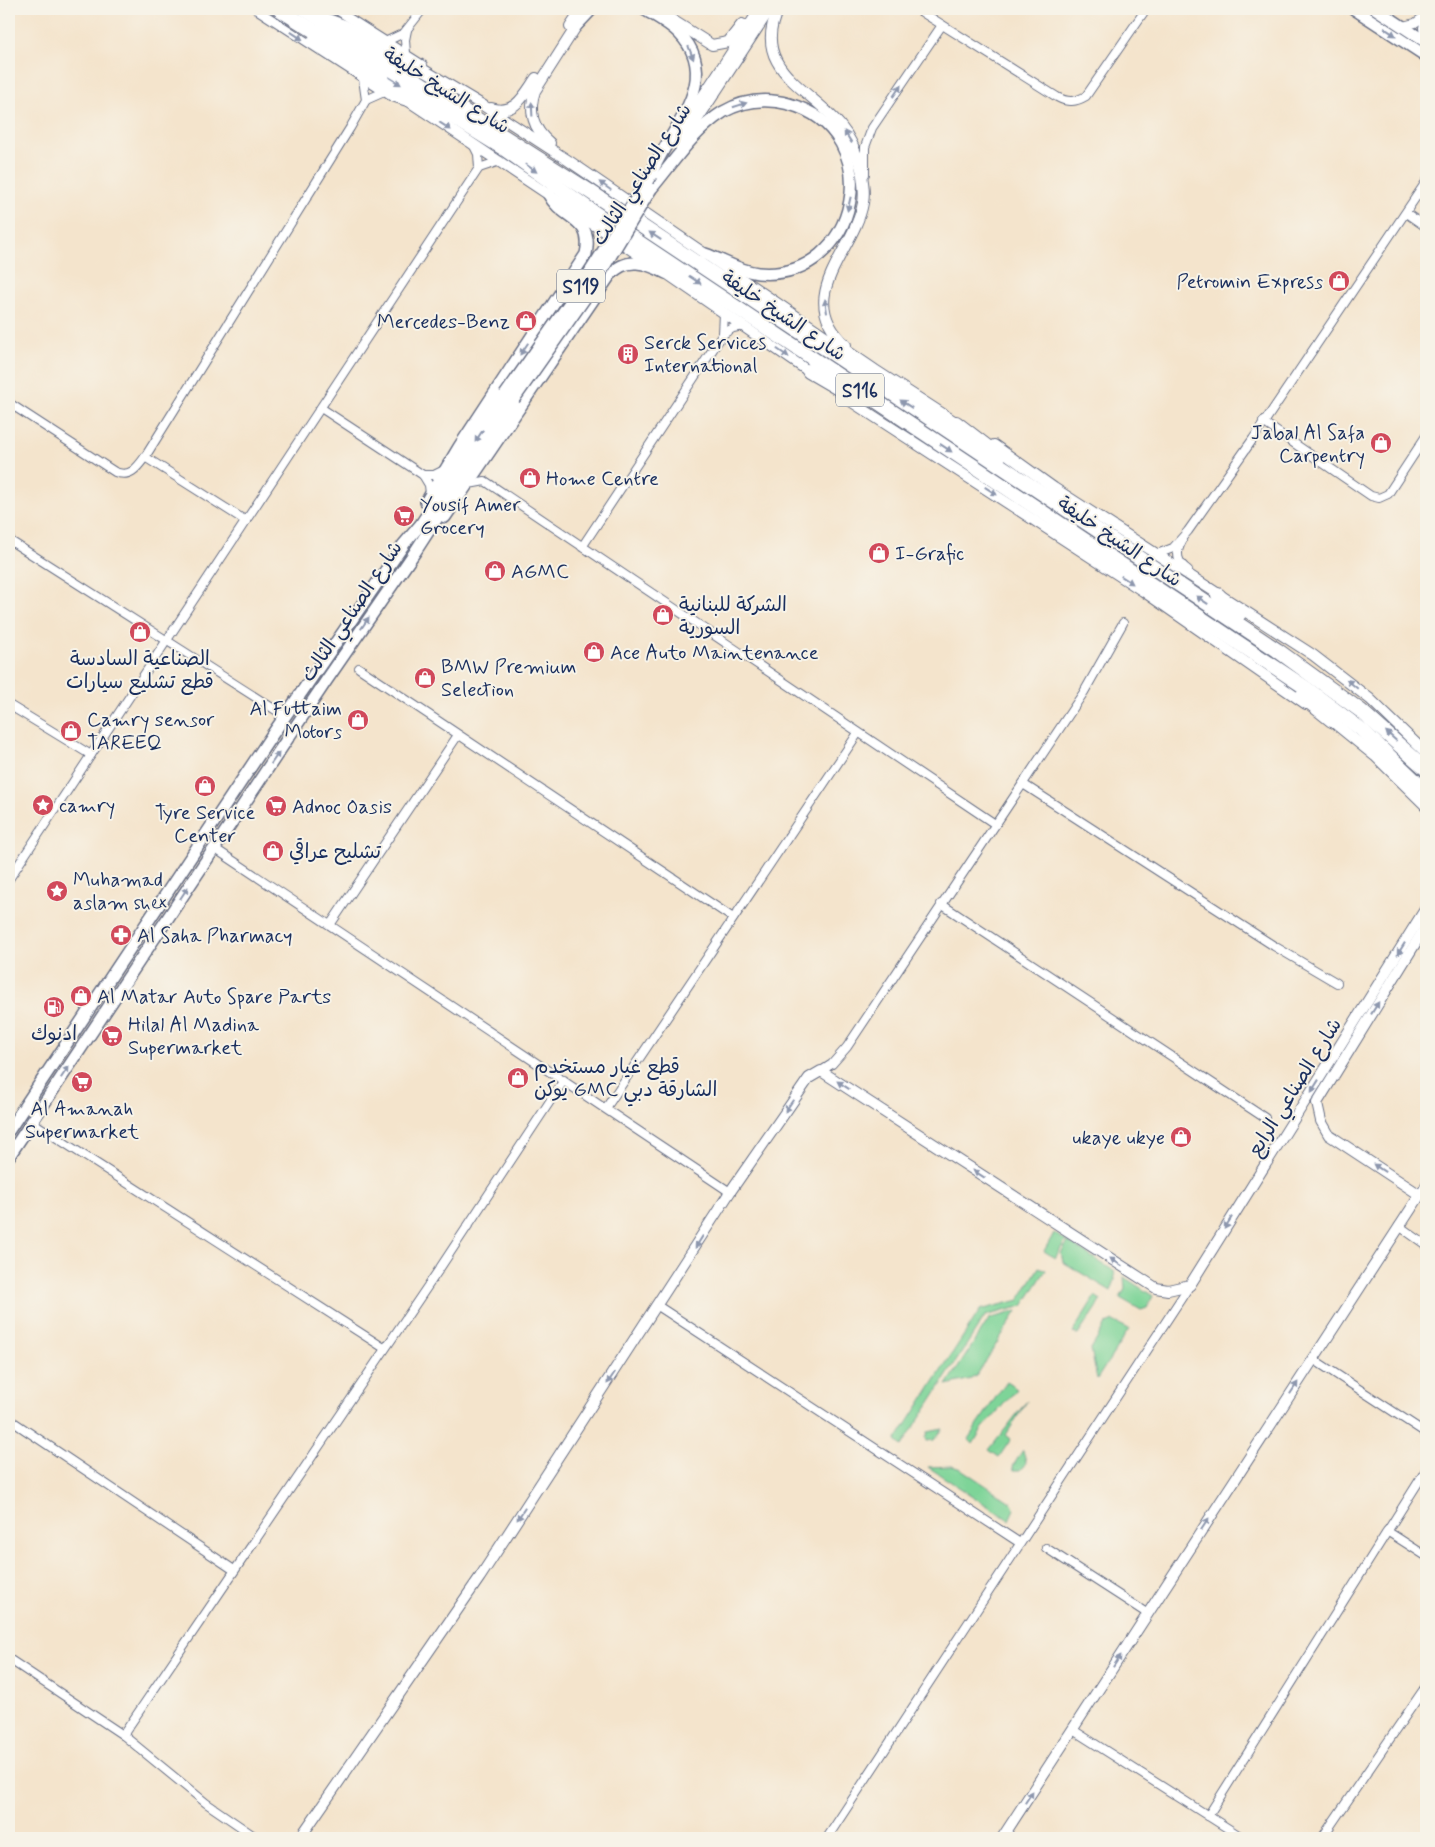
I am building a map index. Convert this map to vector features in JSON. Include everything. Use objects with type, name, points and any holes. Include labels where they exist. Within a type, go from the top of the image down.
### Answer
[{"type":"highway","name":"شارع الشيخ خليفة","points":[[279,9],[503,148],[589,209],[1336,709],[1389,753],[1426,790]]},
{"type":"highway","name":"شارع الشيخ خليفة","points":[[305,9],[502,134],[1276,650],[1348,701],[1426,769]]},
{"type":"highway","points":[[808,371],[824,378],[890,418],[916,427]]},
{"type":"highway","points":[[956,423],[1028,478],[1045,495]]},
{"type":"highway","points":[[1213,592],[1226,605],[1332,679],[1348,701]]},
{"type":"highway","points":[[1238,643],[1251,657],[1332,720]]},
{"type":"main road","points":[[484,106],[503,110],[517,104],[582,9]]},
{"type":"main road","points":[[569,161],[538,131],[531,108],[535,90],[588,9]]},
{"type":"main road","points":[[575,27],[592,9]]},
{"type":"main road","points":[[644,9],[678,32],[692,55],[696,75],[688,128]]},
{"type":"main road","points":[[654,9],[707,44],[718,45],[728,42],[748,17],[760,9]]},
{"type":"main road","name":"شارع الصناعي الثالث","points":[[9,1130],[285,716],[404,544],[421,524],[510,397],[587,295],[760,9]]},
{"type":"main road","name":"شارع الصناعي الثالث","points":[[9,1156],[128,980],[214,848],[415,552],[510,397],[651,174],[661,151],[688,128],[770,9]]},
{"type":"main road","points":[[778,9],[772,22],[771,37],[777,62],[786,78],[832,117],[847,134],[857,154],[864,184],[861,212],[830,273],[826,287],[825,302],[828,317],[838,337],[875,370]]},
{"type":"main road","points":[[1354,9],[1426,56]]},
{"type":"main road","points":[[1376,9],[1425,41]]},
{"type":"main road","points":[[292,17],[309,35],[666,273],[846,399],[1143,591],[1332,720],[1375,756],[1426,806]]},
{"type":"main road","points":[[317,17],[330,19],[350,28],[484,106],[569,161],[875,370],[1213,592],[1293,641],[1346,679],[1408,734],[1426,753]]},
{"type":"main road","points":[[688,128],[746,103],[768,100],[794,106],[818,118],[838,139],[849,162],[853,187],[849,208],[838,233],[821,253],[798,267],[785,271],[759,273],[705,254]]},
{"type":"main road","points":[[404,544],[410,528],[444,470],[586,254],[586,236],[581,224],[549,195]]},
{"type":"main road","points":[[415,552],[431,535],[469,484],[610,274],[619,266],[631,262],[649,265],[666,273]]},
{"type":"main road","points":[[1408,734],[1426,747]]},
{"type":"main road","name":"شارع الصناعي الرابع","points":[[1420,1195],[1329,1135],[1321,1121],[1316,1103],[1426,908]]},
{"type":"main road","name":"شارع الصناعي الرابع","points":[[1190,1285],[1426,926]]},
{"type":"main road","points":[[128,980],[122,973],[132,957],[129,951]]},
{"type":"main road","points":[[300,1838],[480,1577],[658,1306],[730,1192],[804,1084],[821,1071],[1156,1288],[1168,1290],[1190,1285]]},
{"type":"main road","points":[[28,1127],[22,1126],[36,1105],[30,1098]]},
{"type":"main road","points":[[1002,1838],[1420,1195]]},
{"type":"street","points":[[256,9],[364,80],[398,100],[407,102]]},
{"type":"street","points":[[335,9],[406,53],[440,80]]},
{"type":"street","points":[[387,41],[398,36],[408,28],[423,9]]},
{"type":"street","points":[[917,9],[1057,97],[1069,102],[1075,101],[1090,91],[1146,9]]},
{"type":"street","points":[[1403,26],[1415,23],[1426,16]]},
{"type":"street","points":[[1425,41],[1423,28],[1426,16]]},
{"type":"street","points":[[864,184],[866,148],[872,128],[942,25]]},
{"type":"street","points":[[406,53],[405,40],[408,28]]},
{"type":"street","points":[[364,80],[366,100]]},
{"type":"street","points":[[9,403],[120,474],[134,470],[145,456],[366,100],[384,92]]},
{"type":"street","points":[[9,879],[165,640],[479,168],[478,154],[474,145]]},
{"type":"street","points":[[479,168],[500,161]]},
{"type":"street","points":[[1213,592],[1203,581],[1183,567],[1178,560],[1178,548],[1426,182]]},
{"type":"street","points":[[1406,213],[1426,227]]},
{"type":"street","points":[[723,334],[724,313]]},
{"type":"street","points":[[582,547],[723,334],[733,328],[743,326]]},
{"type":"street","points":[[320,408],[423,475],[429,485],[430,496]]},
{"type":"street","points":[[1263,422],[1371,496],[1380,498],[1388,494],[1426,436]]},
{"type":"street","points":[[145,456],[246,520]]},
{"type":"street","points":[[482,464],[485,481]]},
{"type":"street","points":[[423,475],[434,475],[444,470]]},
{"type":"street","points":[[469,484],[485,481],[995,824]]},
{"type":"street","points":[[1157,554],[1173,548],[1188,531]]},
{"type":"street","points":[[9,540],[285,716]]},
{"type":"street","points":[[821,1071],[832,1064],[847,1046],[1084,692],[1123,624]]},
{"type":"street","points":[[359,668],[733,918]]},
{"type":"street","points":[[9,705],[91,755]]},
{"type":"street","points":[[606,1108],[858,732]]},
{"type":"street","points":[[330,925],[458,735]]},
{"type":"street","points":[[1023,784],[1274,946],[1337,983]]},
{"type":"street","points":[[214,848],[730,1192]]},
{"type":"street","points":[[941,904],[1265,1118]]},
{"type":"street","points":[[122,1735],[443,1263],[564,1080]]},
{"type":"street","points":[[28,1127],[384,1348]]},
{"type":"street","points":[[1420,1195],[1426,1184]]},
{"type":"street","points":[[1399,1226],[1426,1245]]},
{"type":"street","points":[[828,1838],[1190,1285]]},
{"type":"street","points":[[658,1306],[1020,1543]]},
{"type":"street","points":[[1312,1359],[1426,1432]]},
{"type":"street","points":[[9,1419],[234,1570]]},
{"type":"street","points":[[1208,1816],[1426,1470]]},
{"type":"street","points":[[1387,1531],[1426,1556]]},
{"type":"street","points":[[1046,1548],[1148,1614]]},
{"type":"street","points":[[9,1659],[122,1735],[206,1803],[258,1838]]},
{"type":"street","points":[[1322,1838],[1426,1686]]},
{"type":"street","points":[[1073,1730],[1242,1838]]},
{"type":"green space","points":[[1054,1233],[1066,1240],[1055,1258],[1044,1251]]},
{"type":"green space","points":[[1068,1242],[1114,1271],[1115,1280],[1111,1291],[1063,1262],[1061,1253]]},
{"type":"green space","points":[[1039,1267],[1046,1270],[1023,1306],[985,1316],[902,1446],[896,1441],[980,1310],[1019,1300]]},
{"type":"green space","points":[[1124,1277],[1153,1296],[1147,1308],[1141,1310],[1120,1298],[1125,1289]]},
{"type":"green space","points":[[1095,1296],[1101,1300],[1078,1335],[1073,1332]]},
{"type":"green space","points":[[1017,1311],[977,1375],[971,1379],[947,1385],[989,1319]]},
{"type":"green space","points":[[1113,1321],[1129,1329],[1097,1379],[1091,1349],[1106,1324]]},
{"type":"green space","points":[[1006,1382],[1017,1389],[982,1429],[973,1444],[968,1439]]},
{"type":"green space","points":[[1027,1401],[1006,1435],[1011,1439],[999,1457],[989,1450]]},
{"type":"green space","points":[[943,1429],[934,1440],[927,1441],[928,1432]]},
{"type":"green space","points":[[1023,1450],[1026,1463],[1020,1470],[1014,1470],[1013,1466]]},
{"type":"green space","points":[[952,1466],[961,1469],[1012,1503],[1014,1509],[1009,1520],[928,1467]]},
{"type":"place","name":"Petromin Express","points":[[1339,281]]},
{"type":"place","name":"Mercedes-Benz","points":[[526,321]]},
{"type":"place","name":"Serck Services International","points":[[628,354]]},
{"type":"place","name":"Jabal Al Safa Carpentry","points":[[1381,443]]},
{"type":"place","name":"Home Centre","points":[[530,478]]},
{"type":"place","name":"Yousif Amer Grocery","points":[[404,516]]},
{"type":"place","name":"I-Grafic","points":[[879,553]]},
{"type":"place","name":"AGMC","points":[[495,571]]},
{"type":"place","name":"الشركة للبنانية السورية","points":[[663,615]]},
{"type":"place","name":"الصناعية السادسة قطع تشليع سيارات","points":[[140,632]]},
{"type":"place","name":"Ace Auto Maintenance","points":[[594,652]]},
{"type":"place","name":"BMW Premium Selection","points":[[425,678]]},
{"type":"place","name":"Al Futtaim Motors","points":[[358,720]]},
{"type":"place","name":"Camry sensor TAREEQ","points":[[71,731]]},
{"type":"place","name":"Tyre Service Center","points":[[205,786]]},
{"type":"place","name":"camry","points":[[43,805]]},
{"type":"place","name":"Adnoc Oasis","points":[[276,806]]},
{"type":"place","name":"تشليح عراقي","points":[[273,851]]},
{"type":"place","name":"Muhamad aslam shex","points":[[57,891]]},
{"type":"place","name":"Al Saha Pharmacy","points":[[121,935]]},
{"type":"place","name":"Al Matar Auto Spare Parts","points":[[81,996]]},
{"type":"place","name":"ادنوك","points":[[54,1007]]},
{"type":"place","name":"Hilal Al Madina Supermarket","points":[[112,1036]]},
{"type":"place","name":"قطع غيار مستخدم يوكن GMC الشارقة دبي","points":[[518,1078]]},
{"type":"place","name":"Al Amanah Supermarket","points":[[82,1082]]},
{"type":"place","name":"ukaye ukye","points":[[1181,1137]]}]
